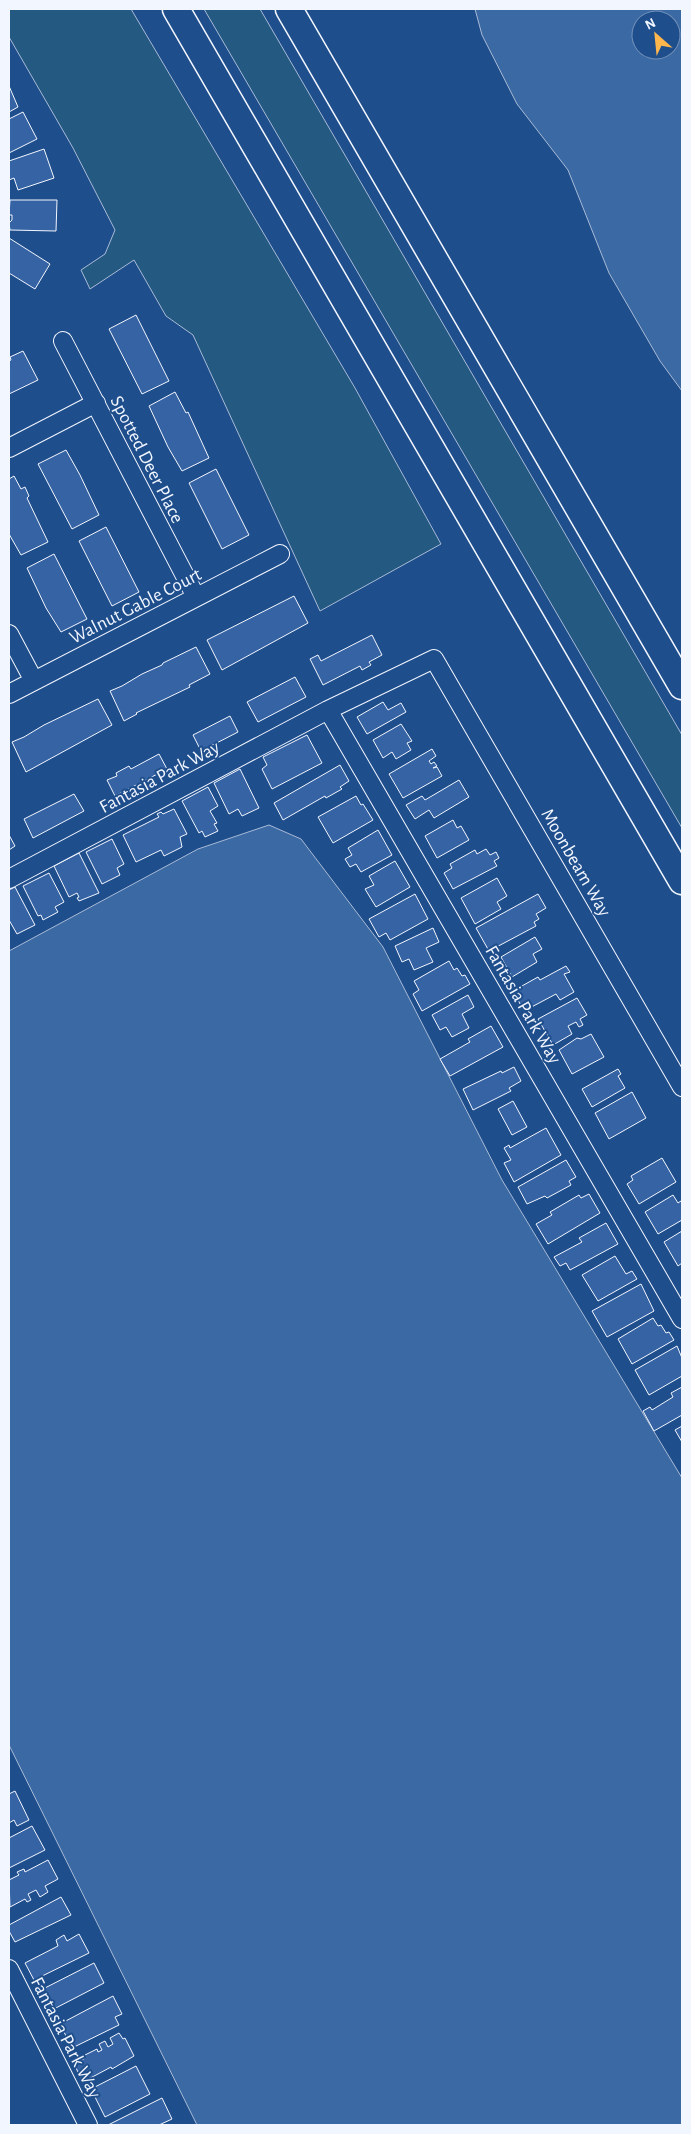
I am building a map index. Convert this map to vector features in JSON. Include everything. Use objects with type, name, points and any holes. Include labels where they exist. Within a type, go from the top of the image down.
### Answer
[{"type":"highway","points":[[176,9],[682,881]]},
{"type":"highway","points":[[289,9],[682,686]]},
{"type":"street","name":"Spotted Deer Place","points":[[62,341],[196,597]]},
{"type":"street","points":[[9,448],[96,403]]},
{"type":"street","name":"Walnut Gable Court","points":[[9,694],[280,554]]},
{"type":"street","points":[[9,634],[34,681]]},
{"type":"street","name":"Fantasia Park Way","points":[[9,879],[328,710],[434,659]]},
{"type":"street","name":"Moonbeam Way","points":[[434,659],[682,1087]]},
{"type":"street","name":"Fantasia Park Way","points":[[328,710],[682,1319]]},
{"type":"street","name":"Fantasia Park Way","points":[[9,1969],[88,2125]]},
{"type":"shaded area","points":[[9,9],[131,9],[355,388],[441,544],[320,611],[193,335],[166,316],[134,260],[90,289],[81,270],[105,254],[115,230],[73,148],[9,37]]},
{"type":"shaded area","points":[[204,9],[260,9],[682,735],[682,828]]},
{"type":"shaded area","points":[[475,9],[682,9],[682,391],[660,361],[609,273],[568,170],[517,104],[482,35]]},
{"type":"shaded area","points":[[269,825],[301,839],[383,947],[502,1180],[682,1478],[682,2125],[197,2125],[9,1745],[9,951],[198,849]]},
{"type":"building","points":[[9,86],[18,107],[9,112]]},
{"type":"building","points":[[23,112],[37,139],[9,153],[9,119]]},
{"type":"building","points":[[44,149],[54,178],[18,190],[14,178],[9,180],[9,161]]},
{"type":"building","points":[[10,200],[57,200],[56,231],[10,230],[9,223],[12,220],[12,215],[9,215]]},
{"type":"building","points":[[9,238],[50,264],[35,289],[9,273]]},
{"type":"building","points":[[136,315],[169,381],[142,394],[109,329]]},
{"type":"building","points":[[23,351],[38,380],[9,394],[10,357]]},
{"type":"building","points":[[175,392],[186,413],[188,412],[209,458],[182,471],[168,447],[149,406]]},
{"type":"building","points":[[66,450],[99,515],[72,529],[38,464]]},
{"type":"building","points":[[216,469],[249,535],[222,549],[189,483]]},
{"type":"building","points":[[14,476],[21,489],[25,487],[29,496],[27,498],[48,542],[21,555],[9,534],[9,479]]},
{"type":"building","points":[[106,527],[139,592],[112,606],[79,541]]},
{"type":"building","points":[[54,554],[87,619],[61,632],[46,608],[27,568]]},
{"type":"building","points":[[294,596],[308,623],[222,670],[207,640]]},
{"type":"building","points":[[372,635],[382,655],[369,662],[371,665],[362,670],[360,666],[323,685],[310,659],[318,655],[321,661]]},
{"type":"building","points":[[196,647],[210,674],[189,685],[190,687],[136,713],[124,721],[110,691]]},
{"type":"building","points":[[295,677],[306,697],[258,722],[247,702]]},
{"type":"building","points":[[98,699],[112,725],[26,772],[12,742]]},
{"type":"building","points":[[383,702],[388,710],[401,703],[406,712],[367,734],[357,717]]},
{"type":"building","points":[[230,716],[238,732],[201,751],[193,735]]},
{"type":"building","points":[[401,724],[412,741],[407,743],[411,750],[396,759],[392,752],[383,758],[373,740]]},
{"type":"building","points":[[307,735],[322,763],[272,789],[262,769],[267,765],[263,757]]},
{"type":"building","points":[[432,749],[436,756],[429,761],[431,764],[434,762],[437,766],[433,768],[437,767],[442,776],[403,798],[389,774]]},
{"type":"building","points":[[159,754],[167,769],[115,796],[107,780],[117,776],[116,773],[129,766],[131,769]]},
{"type":"building","points":[[340,765],[349,781],[340,787],[342,789],[326,798],[325,796],[283,820],[274,803]]},
{"type":"building","points":[[240,769],[259,808],[242,816],[238,809],[229,814],[214,783]]},
{"type":"building","points":[[459,780],[469,797],[434,818],[429,810],[415,819],[406,805],[422,796],[425,800]]},
{"type":"building","points":[[208,787],[218,806],[210,811],[217,823],[214,824],[218,831],[205,837],[202,831],[199,833],[182,801]]},
{"type":"building","points":[[74,794],[84,811],[33,838],[24,819]]},
{"type":"building","points":[[356,796],[373,820],[333,843],[318,817]]},
{"type":"building","points":[[174,809],[187,834],[180,837],[182,847],[164,856],[161,850],[136,862],[123,835],[159,817],[157,814],[161,812],[163,814]]},
{"type":"building","points":[[453,820],[457,828],[461,826],[469,840],[437,858],[425,836]]},
{"type":"building","points":[[378,830],[392,855],[361,872],[356,864],[350,867],[345,859],[352,855],[348,848]]},
{"type":"building","points":[[9,835],[15,846],[9,850]]},
{"type":"building","points":[[112,839],[124,864],[117,868],[120,875],[102,884],[86,852]]},
{"type":"building","points":[[486,849],[490,855],[496,852],[499,858],[494,861],[497,866],[453,889],[444,873],[452,868],[450,864],[475,850],[477,854]]},
{"type":"building","points":[[79,853],[99,893],[79,901],[77,893],[69,897],[54,866]]},
{"type":"building","points":[[395,861],[410,887],[376,907],[365,889],[374,885],[369,876]]},
{"type":"building","points":[[49,873],[64,902],[55,907],[58,912],[43,920],[41,915],[38,916],[23,886]]},
{"type":"building","points":[[497,878],[507,896],[497,902],[501,909],[475,924],[461,898]]},
{"type":"building","points":[[15,887],[35,925],[17,934],[9,920],[9,890]]},
{"type":"building","points":[[415,894],[428,919],[390,940],[386,933],[379,937],[369,919]]},
{"type":"building","points":[[538,894],[546,908],[536,914],[539,919],[534,922],[536,926],[489,951],[476,928]]},
{"type":"building","points":[[433,928],[439,942],[426,948],[433,962],[414,970],[409,959],[402,962],[395,946]]},
{"type":"building","points":[[535,937],[542,949],[533,954],[537,962],[512,977],[501,957]]},
{"type":"building","points":[[449,961],[454,970],[457,968],[462,976],[465,975],[470,984],[422,1011],[413,994],[419,990],[414,981]]},
{"type":"building","points":[[566,966],[570,972],[564,974],[574,992],[560,1000],[556,994],[524,1011],[513,991],[538,977],[540,980]]},
{"type":"building","points":[[468,995],[474,1007],[462,1014],[469,1028],[452,1037],[446,1027],[440,1030],[432,1015]]},
{"type":"building","points":[[577,998],[587,1015],[580,1019],[583,1025],[579,1027],[576,1022],[568,1026],[572,1034],[553,1045],[538,1019]]},
{"type":"building","points":[[491,1026],[503,1047],[450,1076],[440,1059],[470,1042],[468,1039]]},
{"type":"building","points":[[591,1034],[604,1057],[572,1074],[559,1050],[577,1038],[581,1039]]},
{"type":"building","points":[[514,1067],[521,1081],[509,1088],[511,1091],[473,1110],[463,1089]]},
{"type":"building","points":[[618,1069],[621,1074],[618,1076],[625,1088],[592,1107],[582,1089]]},
{"type":"building","points":[[632,1092],[646,1118],[609,1139],[595,1113]]},
{"type":"building","points":[[513,1101],[527,1127],[512,1135],[498,1109]]},
{"type":"building","points":[[546,1128],[561,1155],[514,1182],[504,1163],[511,1160],[504,1148],[509,1145],[510,1148]]},
{"type":"building","points":[[662,1158],[676,1182],[639,1204],[627,1184],[633,1180],[631,1176]]},
{"type":"building","points":[[566,1160],[576,1177],[569,1181],[571,1185],[547,1198],[545,1196],[527,1204],[518,1187]]},
{"type":"building","points":[[589,1194],[600,1213],[548,1244],[536,1224],[552,1215],[550,1212],[579,1195],[581,1198]]},
{"type":"building","points":[[673,1195],[678,1203],[681,1201],[682,1220],[658,1234],[645,1212]]},
{"type":"building","points":[[606,1223],[618,1244],[570,1270],[566,1263],[560,1266],[554,1257],[582,1242],[579,1238]]},
{"type":"building","points":[[682,1231],[682,1263],[678,1266],[664,1242]]},
{"type":"building","points":[[615,1256],[626,1274],[632,1271],[637,1279],[598,1301],[582,1275]]},
{"type":"building","points":[[641,1284],[654,1311],[607,1337],[592,1311]]},
{"type":"building","points":[[653,1318],[666,1333],[669,1332],[674,1340],[632,1364],[618,1339]]},
{"type":"building","points":[[677,1346],[682,1358],[682,1376],[649,1395],[635,1370]]},
{"type":"building","points":[[682,1387],[682,1415],[654,1431],[643,1411],[650,1407],[652,1410],[673,1397],[671,1393]]},
{"type":"building","points":[[682,1426],[682,1442],[675,1430]]},
{"type":"building","points":[[15,1791],[29,1820],[17,1826],[14,1820],[9,1823],[9,1794]]},
{"type":"building","points":[[32,1826],[45,1850],[9,1868],[9,1838]]},
{"type":"building","points":[[48,1860],[58,1879],[45,1886],[48,1892],[40,1897],[36,1890],[28,1894],[31,1900],[27,1902],[25,1899],[10,1907],[9,1880],[19,1875],[17,1872],[24,1869],[25,1872]]},
{"type":"building","points":[[61,1897],[71,1915],[15,1942],[9,1931],[9,1925]]},
{"type":"building","points":[[79,1934],[89,1953],[34,1980],[25,1963],[58,1946],[56,1940],[64,1935],[67,1941]]},
{"type":"building","points":[[94,1963],[104,1983],[50,2011],[39,1991]]},
{"type":"building","points":[[113,1996],[122,2014],[115,2017],[119,2025],[72,2048],[60,2024]]},
{"type":"building","points":[[119,2033],[123,2039],[125,2038],[134,2056],[112,2069],[111,2067],[83,2082],[74,2064],[84,2059],[83,2056],[97,2049],[98,2052],[102,2050],[99,2044],[105,2041],[108,2047],[113,2044],[110,2038]]},
{"type":"building","points":[[136,2066],[150,2094],[105,2117],[91,2089]]},
{"type":"building","points":[[162,2098],[172,2119],[159,2125],[108,2125]]}]
